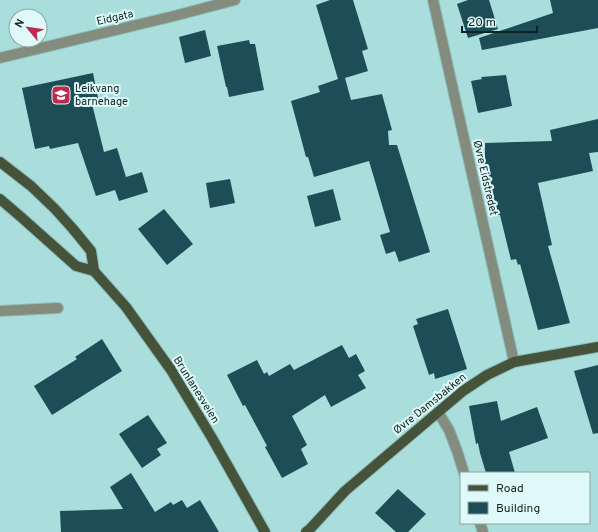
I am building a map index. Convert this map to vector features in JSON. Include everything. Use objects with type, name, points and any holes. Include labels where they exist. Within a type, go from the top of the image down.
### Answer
[{"type":"main road","points":[[0,162],[32,186],[74,229],[91,251],[94,271],[76,266],[0,199]]},
{"type":"main road","name":"Brunlanesveien","points":[[94,271],[126,307],[171,370],[212,438],[265,532]]},
{"type":"main road","name":"Øvre Damsbakken","points":[[306,532],[345,491],[463,391],[487,375],[514,362],[598,347]]},
{"type":"street","name":"Eidgata","points":[[0,58],[235,0]]},
{"type":"street","name":"Øvre Eidstredet","points":[[433,0],[514,362]]},
{"type":"street","points":[[0,311],[58,308]]},
{"type":"street","points":[[438,412],[449,430],[464,472]]},
{"type":"building","points":[[330,0],[353,0],[368,49],[362,51],[368,71],[345,78],[351,100],[382,94],[392,130],[388,131],[389,145],[397,145],[430,252],[399,262],[395,251],[386,254],[380,235],[390,232],[369,161],[314,177],[308,157],[306,157],[291,101],[320,92],[318,86],[338,79],[316,5]]},
{"type":"building","points":[[468,0],[489,0],[498,29],[468,38],[457,4]]},
{"type":"building","points":[[550,0],[598,0],[598,28],[482,50],[479,38],[553,13]]},
{"type":"building","points":[[205,30],[211,56],[185,63],[179,37]]},
{"type":"building","points":[[249,40],[250,44],[255,44],[264,90],[229,97],[217,46]]},
{"type":"building","points":[[93,73],[99,103],[92,104],[104,152],[117,148],[126,177],[142,172],[148,192],[119,201],[115,190],[96,196],[78,143],[50,149],[49,146],[35,149],[22,88]]},
{"type":"building","points":[[506,75],[512,106],[478,113],[471,81],[482,79],[481,77]]},
{"type":"building","points":[[598,119],[598,152],[589,153],[593,171],[538,183],[552,245],[548,246],[570,323],[538,330],[520,264],[518,265],[516,259],[511,260],[500,215],[498,215],[485,172],[485,143],[552,141],[550,130]]},
{"type":"building","points":[[230,179],[235,203],[210,208],[206,183]]},
{"type":"building","points":[[333,189],[341,220],[315,227],[307,196]]},
{"type":"building","points":[[164,209],[193,244],[167,265],[138,229]]},
{"type":"building","points":[[448,309],[467,369],[435,379],[434,373],[429,375],[413,326],[418,324],[416,319]]},
{"type":"building","points":[[102,339],[122,371],[52,415],[34,386],[77,359],[75,357]]},
{"type":"building","points":[[342,345],[349,358],[356,354],[365,371],[358,375],[366,388],[331,407],[325,395],[292,416],[307,445],[301,449],[308,464],[282,478],[265,447],[267,446],[245,405],[243,406],[227,375],[257,360],[264,374],[267,372],[269,376],[290,364],[294,370]]},
{"type":"building","points":[[598,365],[598,433],[593,434],[574,371]]},
{"type":"building","points":[[497,401],[501,421],[537,407],[548,438],[509,452],[515,472],[486,472],[478,443],[476,444],[469,406]]},
{"type":"building","points":[[148,415],[167,443],[157,449],[161,455],[142,468],[119,434]]},
{"type":"building","points":[[131,473],[155,512],[171,502],[173,505],[182,500],[187,508],[200,500],[219,532],[61,532],[60,511],[123,509],[110,487]]},
{"type":"building","points":[[398,489],[426,514],[408,532],[396,532],[375,513]]},
{"type":"place","name":"Leikvang barnehage","points":[[61,95]]}]
